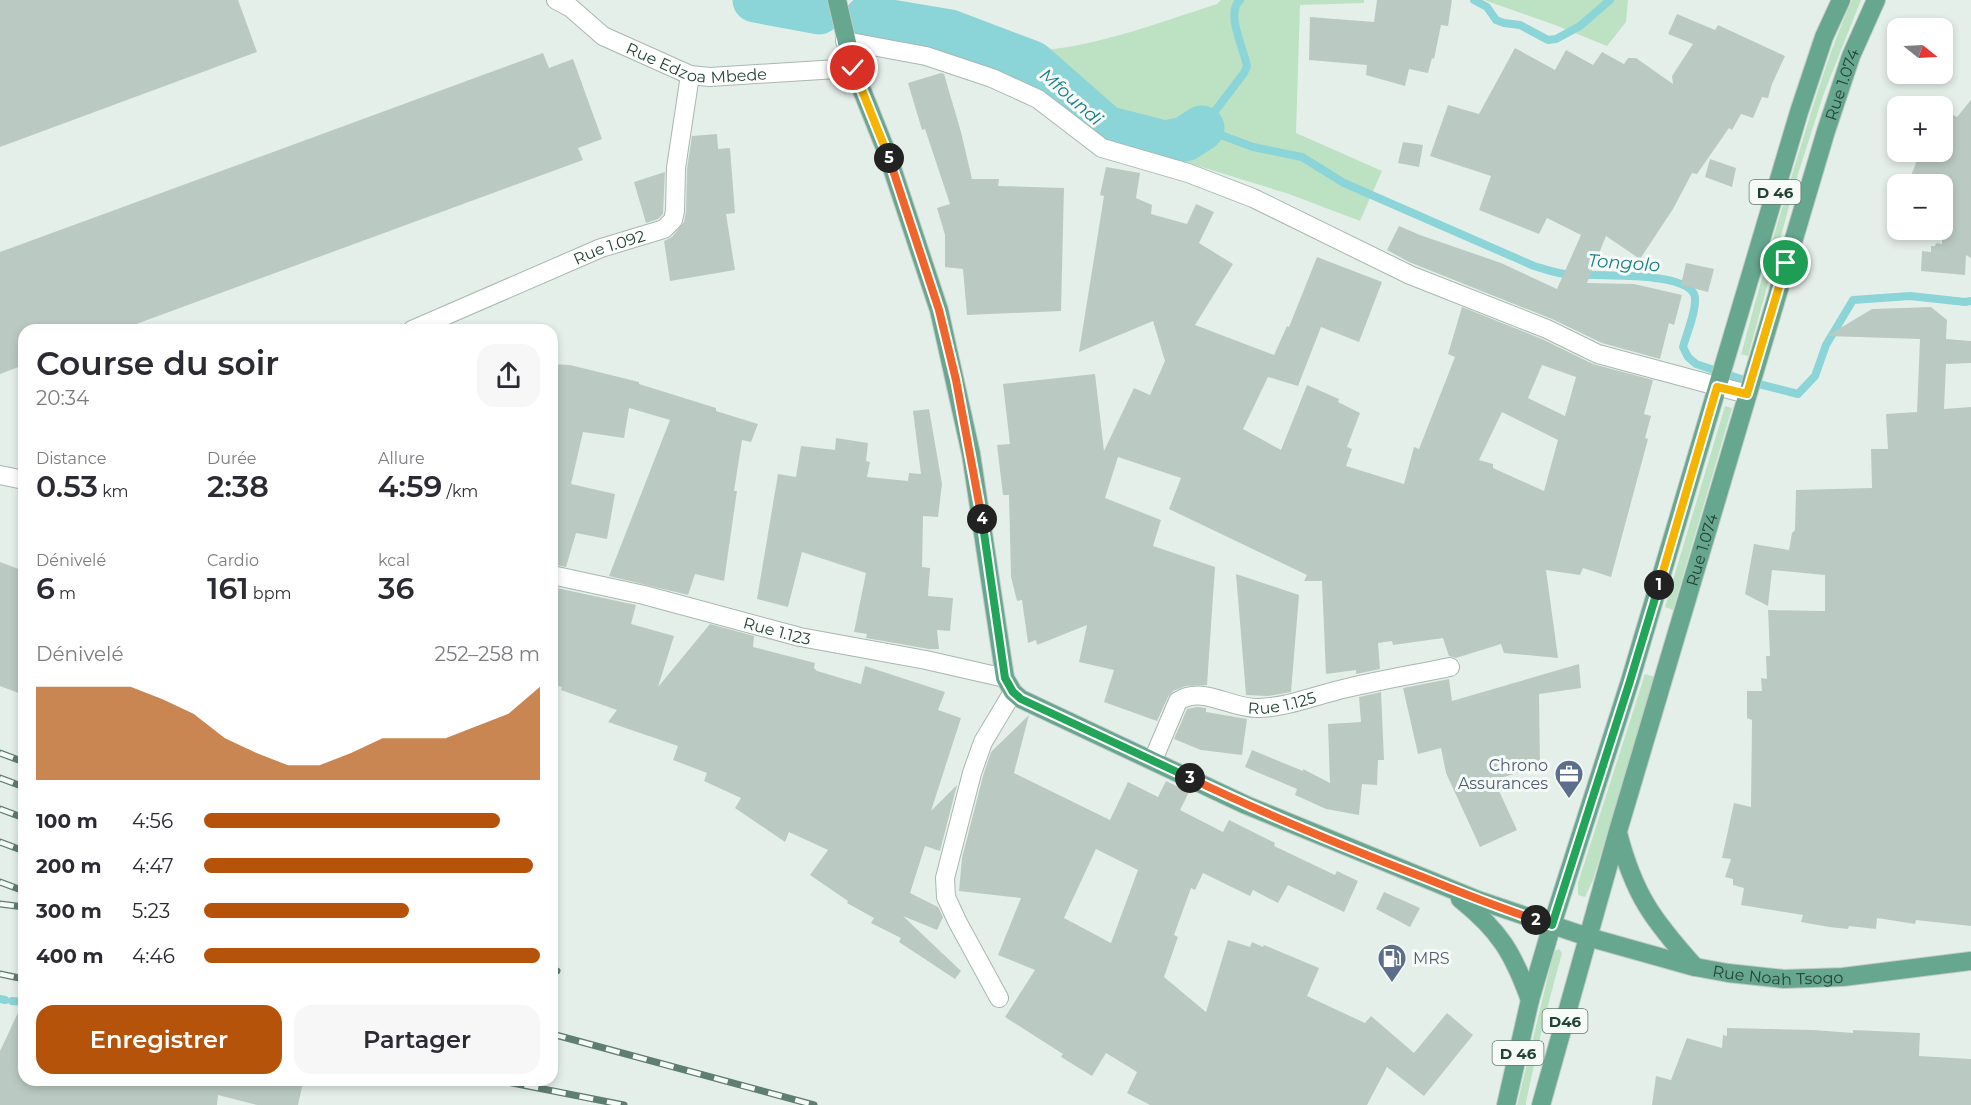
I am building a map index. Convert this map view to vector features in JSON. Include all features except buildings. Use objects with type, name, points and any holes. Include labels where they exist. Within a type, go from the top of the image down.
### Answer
[{"type":"main road","points":[[837,0],[853,68],[887,153],[939,310],[971,454],[1009,685],[1021,699],[1246,805],[1428,879],[1460,899],[1499,935],[1512,956],[1530,1000]]},
{"type":"main road","name":"Rue 1.074","points":[[1530,1000],[1643,639],[1799,112],[1824,37],[1841,0]]},
{"type":"main road","name":"Rue 1.074","points":[[1541,1105],[1618,831],[1826,131],[1851,56],[1876,0]]},
{"type":"main road","points":[[1643,639],[1672,647]]},
{"type":"main road","points":[[1618,831],[1628,867],[1647,909],[1662,931],[1695,967]]},
{"type":"main road","name":"Rue Noah Tsogo","points":[[1428,879],[1478,900],[1588,937],[1695,967],[1728,973],[1784,979],[1843,977],[1971,962]]},
{"type":"main road","name":"D 46","points":[[1506,1105],[1530,1000]]},
{"type":"street","name":"Rue Edzoa Mbede","points":[[556,0],[571,8],[603,36],[690,75],[710,77],[853,68]]},
{"type":"street","points":[[845,41],[926,56],[992,78],[1038,99],[1102,148],[1188,173],[1253,198],[1410,275],[1547,329],[1598,354],[1747,394]]},
{"type":"street","name":"Rue 1.092","points":[[426,324],[601,248],[664,229],[673,220],[675,211],[676,168],[690,75]]},
{"type":"street","points":[[0,475],[18,479]]},
{"type":"street","name":"Rue 1.123","points":[[558,576],[644,595],[800,637],[926,660],[1009,685]]},
{"type":"street","name":"Rue 1.125","points":[[1153,760],[1178,701],[1186,696],[1198,694],[1254,708],[1279,706],[1348,687],[1450,667]]},
{"type":"street","points":[[999,999],[946,897],[945,878],[972,773],[1009,685]]},
{"type":"green space","points":[[1221,0],[1364,0],[1364,3],[1300,5],[1296,133],[1382,171],[1360,221],[1289,194],[1098,135],[1023,79],[1025,51],[1098,41],[1217,4]]},
{"type":"green space","points":[[1484,0],[1628,0],[1626,22],[1607,46]]},
{"type":"green space","points":[[1852,0],[1861,0],[1824,93],[1798,174],[1748,356],[1741,354],[1814,104],[1831,51]]},
{"type":"green space","points":[[1725,406],[1732,408],[1673,610],[1665,607]]},
{"type":"green space","points":[[1645,674],[1655,677],[1653,684],[1593,880],[1585,897],[1578,895],[1578,883]]},
{"type":"green space","points":[[1559,949],[1562,953],[1543,1024],[1526,1105],[1517,1105],[1554,951]]},
{"type":"waterway","name":"Mfoundi","points":[[755,0],[819,12]]},
{"type":"waterway","name":"Tongolo","points":[[1240,0],[1234,13],[1247,66],[1202,128],[1253,147],[1302,157],[1344,183],[1534,266],[1565,274],[1635,276],[1673,281],[1686,286],[1694,294],[1695,305],[1683,347],[1688,357],[1696,364],[1747,381],[1798,394],[1815,376],[1826,345],[1853,300],[1910,296],[1971,301]]},
{"type":"waterway","name":"Mfoundi","points":[[1474,0],[1487,7],[1496,20],[1520,25],[1548,40],[1556,39],[1580,26],[1610,0]]},
{"type":"waterway","name":"Mfoundi","points":[[867,18],[950,32],[1032,63],[1106,128],[1164,143],[1185,139],[1202,128]]},
{"type":"waterway","points":[[0,999],[5,1000]]},
{"type":"waterway","points":[[12,1001],[18,1002]]},
{"type":"railway","points":[[0,753],[18,760]]},
{"type":"railway","points":[[0,778],[18,785]]},
{"type":"railway","points":[[0,809],[18,816]]},
{"type":"railway","points":[[0,842],[18,849]]},
{"type":"railway","points":[[0,882],[18,889]]},
{"type":"railway","points":[[0,904],[18,906]]},
{"type":"railway","points":[[0,974],[18,978]]},
{"type":"railway","points":[[558,1036],[814,1105]]},
{"type":"railway","points":[[527,1086],[624,1105]]},
{"type":"place","name":"Chrono Assurances","points":[[1569,800]]},
{"type":"place","name":"MRS","points":[[1392,984]]},
{"type":"route","points":[[853,68],[887,153],[939,310],[971,454],[1005,678],[1013,692],[1021,699],[1246,805],[1478,900],[1552,925],[1630,681],[1717,387],[1747,394],[1786,263]]}]
